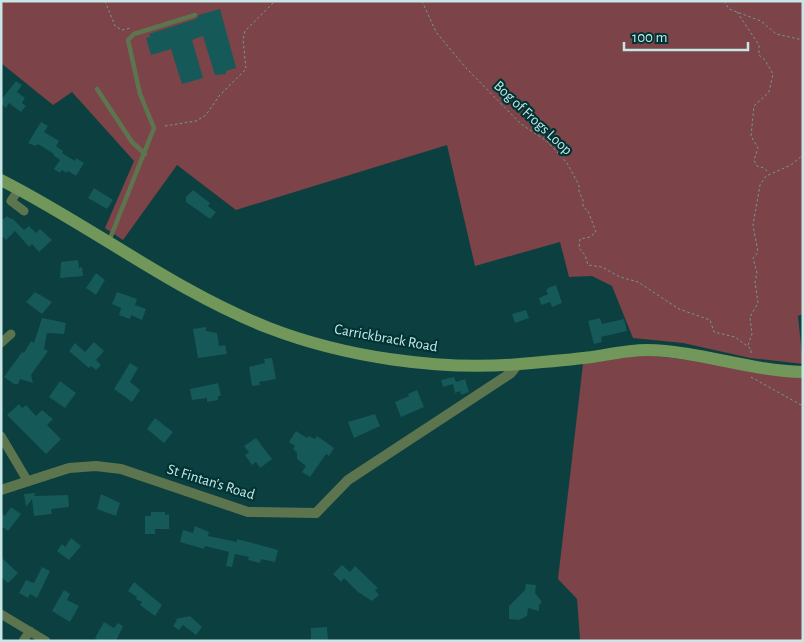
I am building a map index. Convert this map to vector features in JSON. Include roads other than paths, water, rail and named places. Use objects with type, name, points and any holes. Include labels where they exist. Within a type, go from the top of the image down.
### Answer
[{"type":"main road","name":"Carrickbrack Road","points":[[1,180],[19,188],[212,303],[272,329],[334,347],[413,361],[450,365],[518,364],[634,350],[654,350],[708,357],[788,372],[803,372]]},
{"type":"street","points":[[19,188],[10,201],[24,211]]},
{"type":"street","points":[[1,343],[11,334]]},
{"type":"street","name":"St Fintan's Road","points":[[1,490],[27,480],[69,468],[96,466],[121,469],[248,512],[316,513],[348,480],[511,373],[518,364]]},
{"type":"street","points":[[1,436],[27,480]]},
{"type":"street","points":[[1,614],[46,641]]},
{"type":"street","points":[[23,641],[30,631]]},
{"type":"lane","points":[[109,241],[154,128],[140,94],[128,40],[134,34],[195,15]]},
{"type":"lane","points":[[97,89],[132,142],[145,154]]}]
